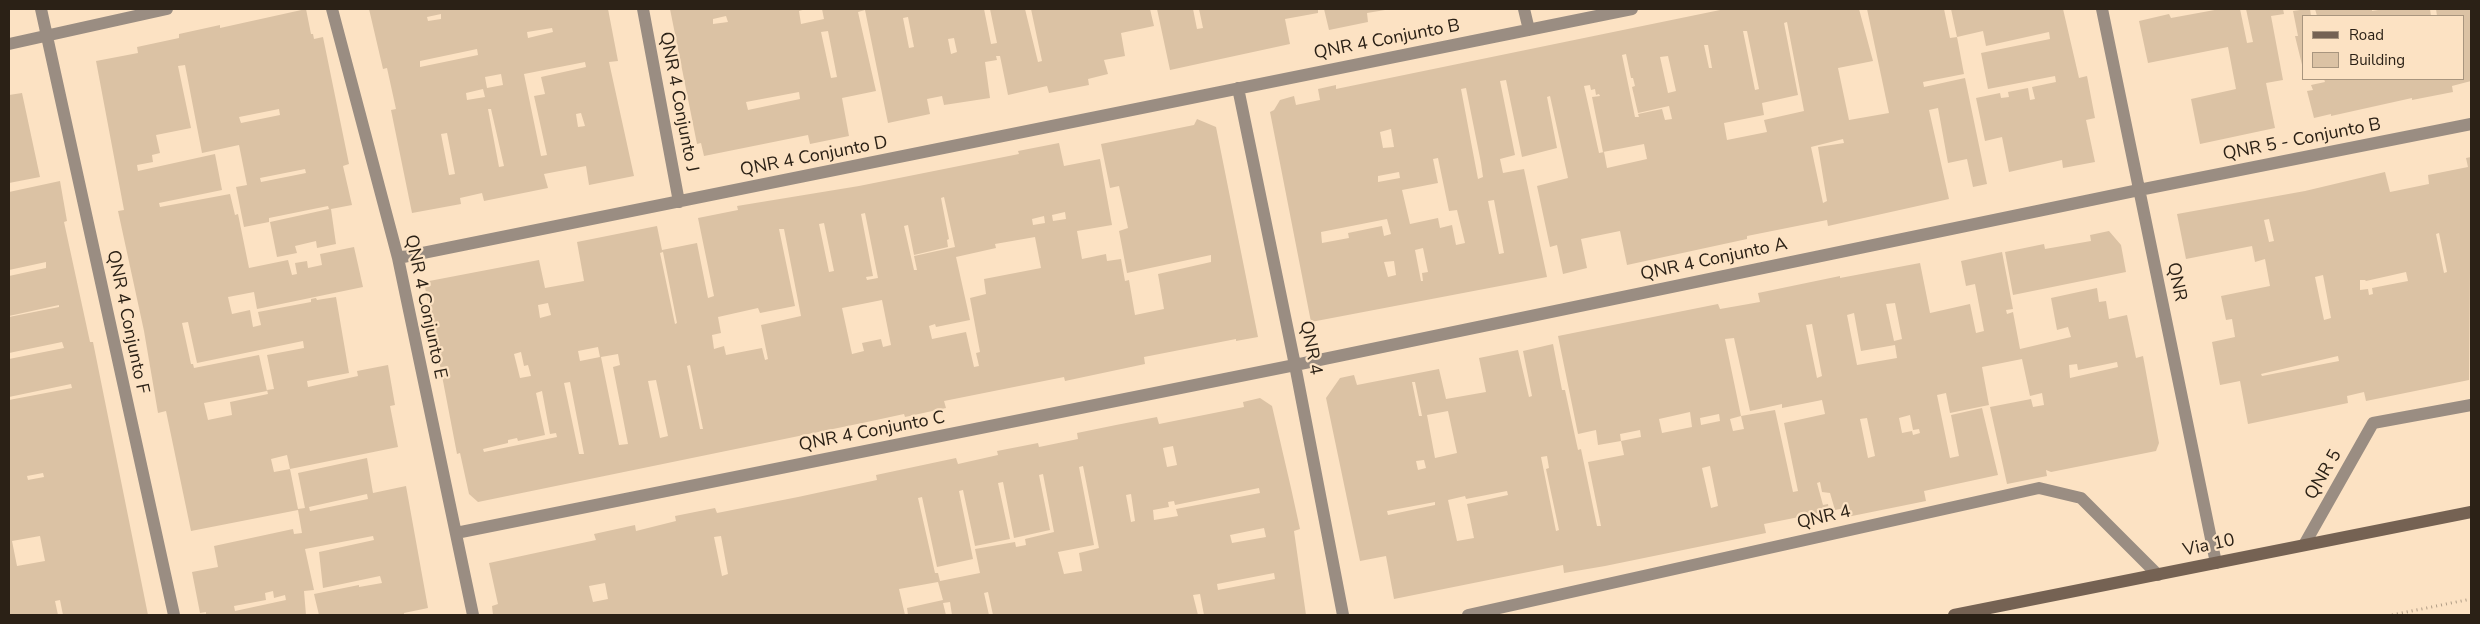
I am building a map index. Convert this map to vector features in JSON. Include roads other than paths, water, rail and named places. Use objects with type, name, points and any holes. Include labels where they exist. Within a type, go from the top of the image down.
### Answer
[{"type":"main road","name":"Via 10","points":[[1954,615],[2471,512]]},
{"type":"street","name":"QNR 4 Conjunto F","points":[[41,9],[174,615]]},
{"type":"street","points":[[9,44],[167,9]]},
{"type":"street","name":"QNR 4 Conjunto E","points":[[332,9],[398,258],[473,615]]},
{"type":"street","name":"QNR 4 Conjunto J","points":[[643,9],[679,202]]},
{"type":"street","points":[[1524,9],[1529,30]]},
{"type":"street","name":"QNR 4 Conjunto B","points":[[1238,88],[1632,9]]},
{"type":"street","name":"QNR","points":[[2102,9],[2216,563]]},
{"type":"street","name":"QNR 4 Conjunto D","points":[[398,258],[1238,88]]},
{"type":"street","name":"QNR 4","points":[[1238,88],[1295,365],[1343,615]]},
{"type":"street","name":"QNR 5 - Conjunto B","points":[[2139,190],[2471,124]]},
{"type":"street","name":"QNR 4 Conjunto A","points":[[1295,365],[2139,190]]},
{"type":"street","name":"QNR 4 Conjunto C","points":[[456,533],[1295,365]]},
{"type":"street","name":"QNR 5","points":[[2304,545],[2373,423],[2471,405]]},
{"type":"street","name":"QNR 4","points":[[1468,615],[2039,488],[2082,498],[2158,575]]}]
